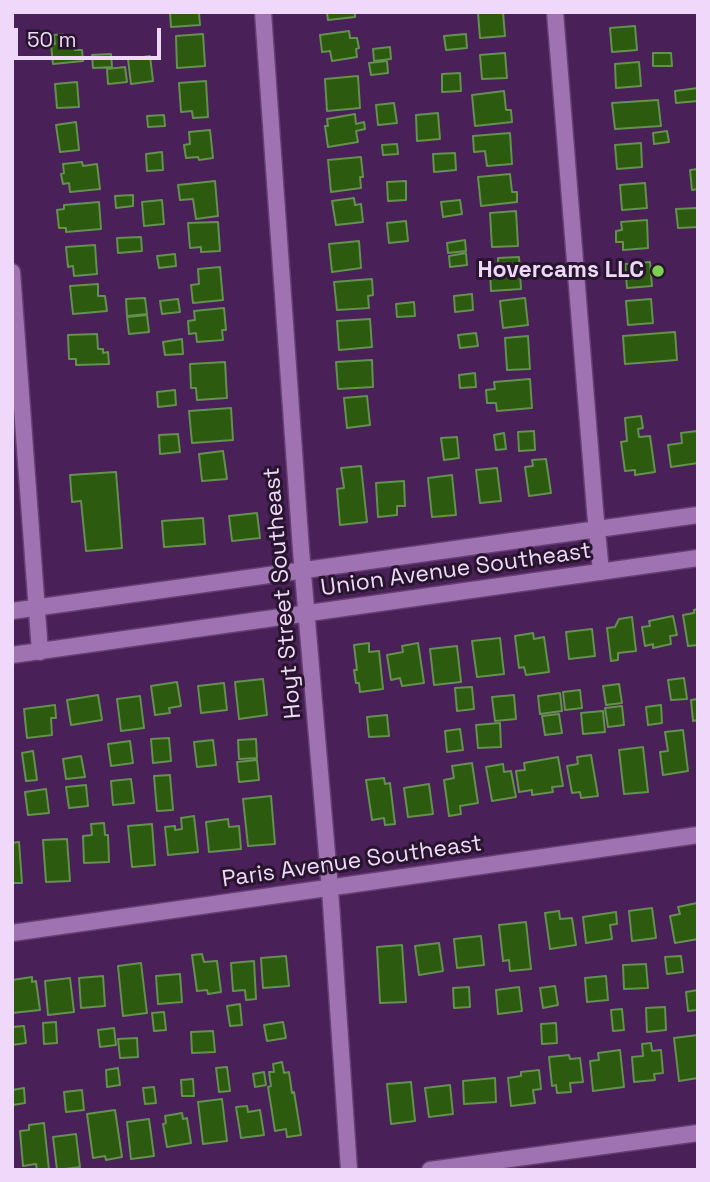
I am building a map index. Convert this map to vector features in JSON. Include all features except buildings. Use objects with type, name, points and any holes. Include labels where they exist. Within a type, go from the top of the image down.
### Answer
[{"type":"street","name":"Hoyt Street Southeast","points":[[262,12],[303,570],[330,889],[349,1170]]},
{"type":"street","points":[[555,12],[601,572]]},
{"type":"street","points":[[12,272],[40,652]]},
{"type":"street","points":[[12,611],[698,515]]},
{"type":"street","name":"Union Avenue Southeast","points":[[12,655],[698,558]]},
{"type":"street","name":"Paris Avenue Southeast","points":[[12,933],[698,835]]},
{"type":"street","points":[[430,1170],[698,1133]]},
{"type":"place","name":"Hovercams LLC","points":[[658,271]]}]
